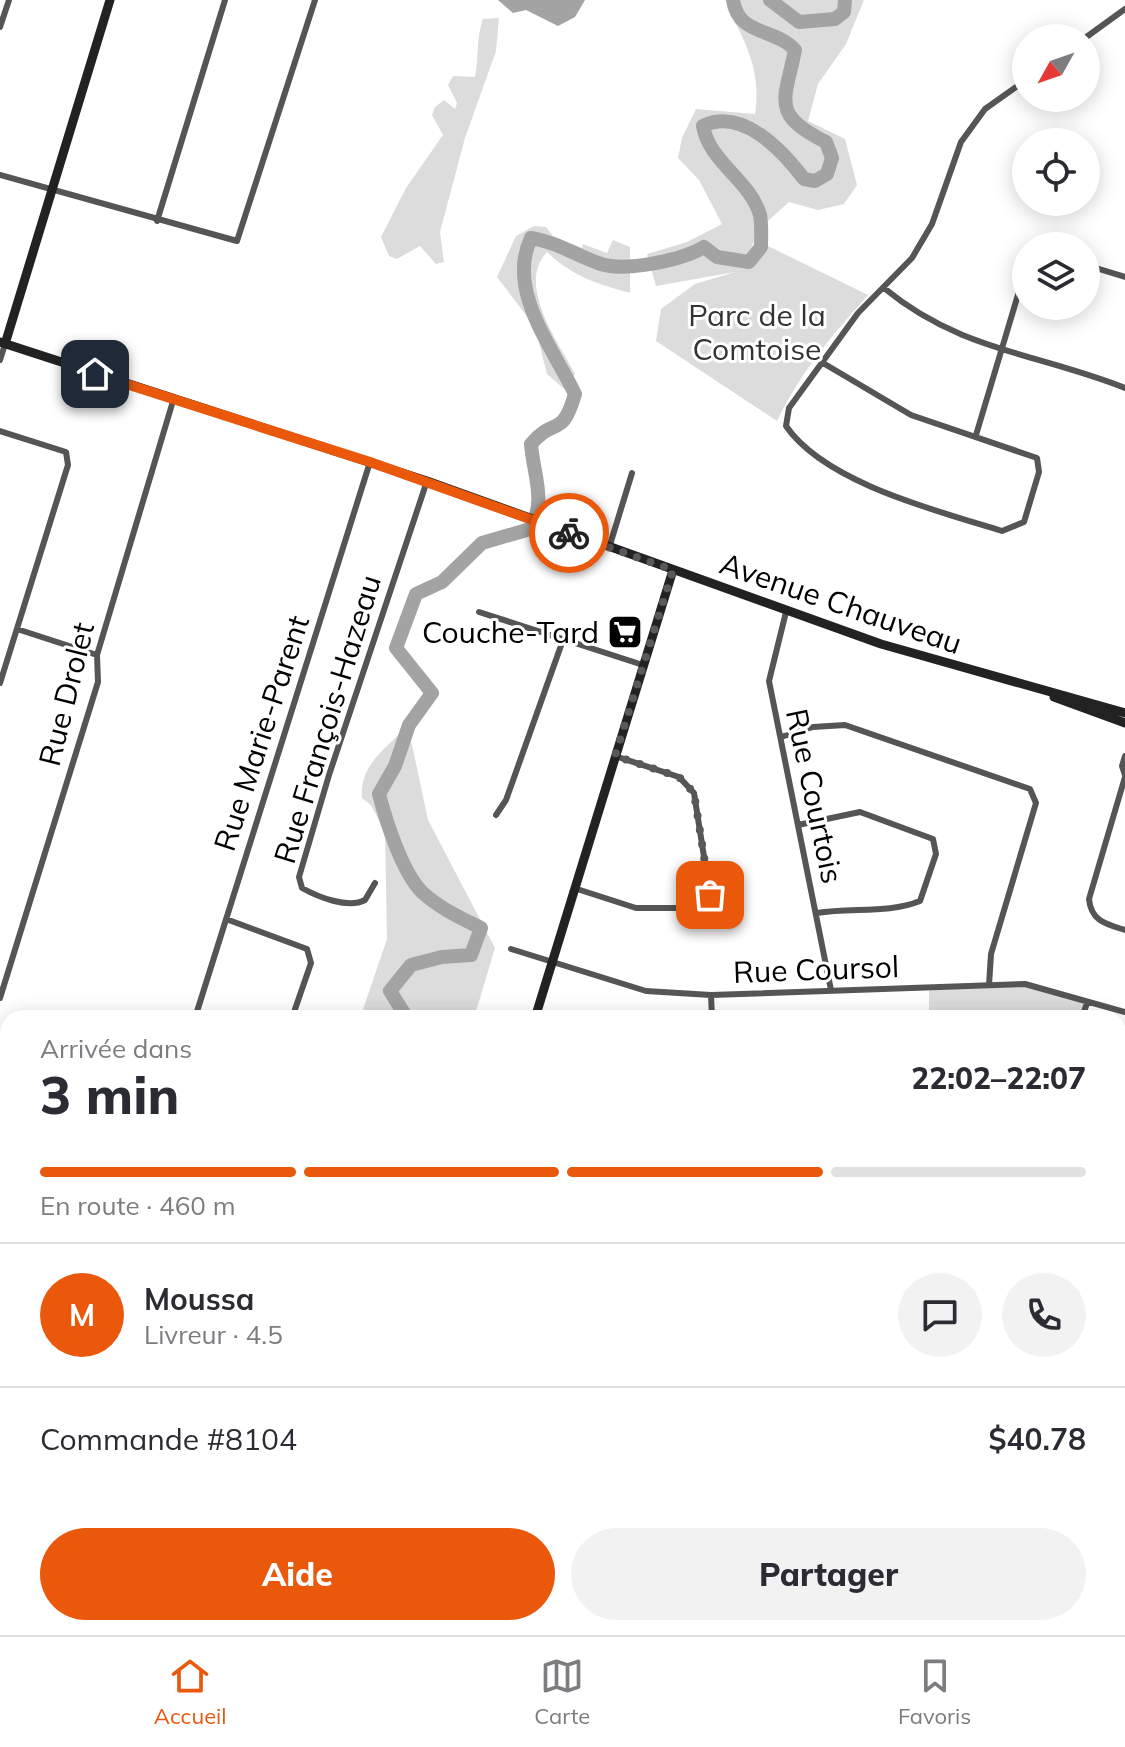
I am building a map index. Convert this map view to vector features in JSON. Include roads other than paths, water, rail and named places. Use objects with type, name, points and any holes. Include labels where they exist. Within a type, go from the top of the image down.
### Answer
[{"type":"main road","points":[[3,343],[110,0]]},
{"type":"main road","name":"Avenue Chauveau","points":[[3,343],[173,401],[427,481],[786,612],[946,665],[1125,713]]},
{"type":"main road","points":[[538,1010],[673,570]]},
{"type":"main road","points":[[1048,694],[1086,711],[1125,723]]},
{"type":"street","points":[[0,27],[9,0]]},
{"type":"street","points":[[157,221],[225,0]]},
{"type":"street","points":[[0,175],[237,241],[314,0]]},
{"type":"street","points":[[1100,27],[1125,9]]},
{"type":"street","points":[[823,363],[911,415],[1037,458],[1039,472],[1024,522],[1002,531],[918,505],[857,480],[796,440],[786,426],[789,408],[858,313],[912,258],[932,224],[961,142],[985,109],[1012,90]]},
{"type":"street","points":[[1100,269],[1125,277]]},
{"type":"street","points":[[884,288],[910,309],[944,329],[1125,388]]},
{"type":"street","points":[[976,435],[1012,312]]},
{"type":"street","points":[[0,360],[3,343]]},
{"type":"street","name":"Rue Drolet","points":[[0,998],[98,682],[97,655],[173,401]]},
{"type":"street","points":[[0,431],[66,452],[68,465],[0,683]]},
{"type":"street","name":"Rue Marie-Parent","points":[[198,1010],[370,462]]},
{"type":"street","points":[[609,548],[632,473]]},
{"type":"street","name":"Rue François-Hazeau","points":[[375,883],[365,900],[347,903],[308,892],[302,888],[299,877],[329,775],[427,481]]},
{"type":"street","points":[[479,612],[643,665]]},
{"type":"street","name":"Rue Courtois","points":[[786,612],[769,681],[831,990]]},
{"type":"street","points":[[17,629],[97,655]]},
{"type":"street","points":[[496,815],[506,800],[563,640]]},
{"type":"street","points":[[781,737],[813,727],[845,725],[1030,789],[1036,803],[991,954],[989,985]]},
{"type":"street","points":[[577,889],[636,908],[700,908],[710,895],[694,793],[679,777],[615,756]]},
{"type":"street","points":[[1125,756],[1122,766],[1125,776],[1089,899],[1090,911],[1099,921],[1125,930]]},
{"type":"street","points":[[798,825],[860,812],[933,839],[936,854],[920,901],[903,908],[842,908],[817,913]]},
{"type":"street","points":[[226,919],[307,949],[311,963],[295,1010]]},
{"type":"street","name":"Rue Coursol","points":[[511,949],[646,991],[711,995],[1025,984],[1117,1010]]},
{"type":"street","points":[[0,960],[11,964]]},
{"type":"street","points":[[711,995],[712,1010]]},
{"type":"street","points":[[1085,1010],[1087,1003]]},
{"type":"waterway","points":[[402,1010],[390,991],[411,965],[442,957],[471,955],[481,928],[443,908],[422,892],[401,859],[386,818],[379,794],[395,766],[409,725],[432,693],[396,648],[416,594],[442,582],[482,543],[530,529],[538,508],[531,444],[562,422],[575,394],[535,318],[528,298],[524,278],[525,258],[531,238],[611,266],[654,263],[704,247],[717,257],[749,262],[761,247],[760,215],[748,191],[721,161],[707,139],[703,126],[718,122],[732,122],[760,134],[804,179],[815,181],[827,174],[832,158],[826,142],[796,123],[786,105],[795,50],[742,20],[733,0]]},
{"type":"waterway","points":[[770,0],[799,22],[835,19],[844,12],[845,0]]},
{"type":"place","name":"Couche-Tard","points":[[625,632]]},
{"type":"park label","name":"Parc de la Comtoise","points":[[757,332]]}]
